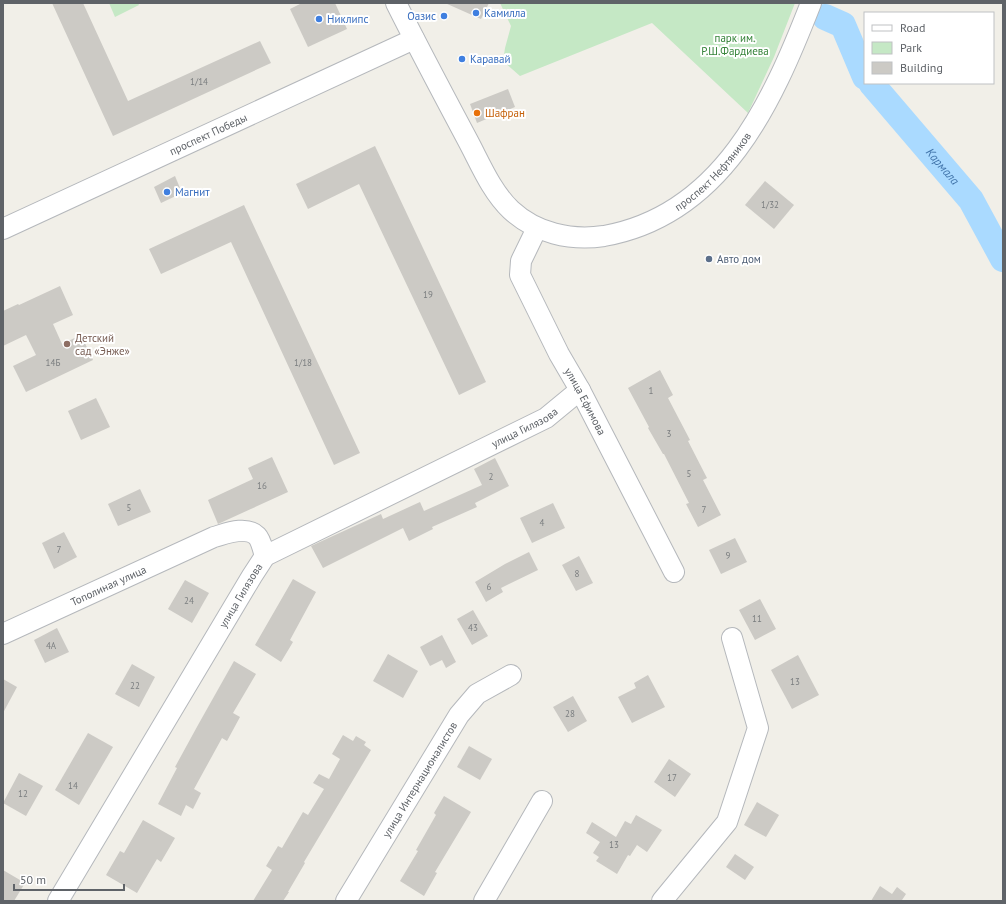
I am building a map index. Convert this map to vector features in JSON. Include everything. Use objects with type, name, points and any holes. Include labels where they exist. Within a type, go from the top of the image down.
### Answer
[{"type":"street","name":"проспект Нефтяников","points":[[396,3],[495,190],[510,208],[537,228],[567,237],[588,238],[615,234],[640,226],[670,212],[698,191],[720,171],[741,146],[763,111],[795,44],[811,3]]},
{"type":"street","name":"проспект Победы","points":[[3,229],[414,39]]},
{"type":"street","name":"улица Ефимова","points":[[537,228],[521,261],[520,275],[559,354],[580,390],[674,572]]},
{"type":"street","name":"улица Гилязова","points":[[58,901],[265,556],[546,418],[580,390]]},
{"type":"street","name":"Тополиная улица","points":[[3,634],[214,538],[236,531],[253,534],[259,539],[265,556]]},
{"type":"street","points":[[662,901],[727,822],[758,728],[732,638]]},
{"type":"street","name":"улица Интернационалистов","points":[[346,901],[459,715],[477,694],[511,675]]},
{"type":"street","points":[[484,901],[542,801]]},
{"type":"green space","points":[[109,3],[138,3],[139,5],[115,17]]},
{"type":"green space","name":"парк им. Р.Ш.Фардиева","points":[[500,3],[795,3],[774,57],[748,113],[652,23],[520,76],[503,61],[511,26]]},
{"type":"building","points":[[52,3],[83,3],[128,101],[260,41],[271,63],[113,136]]},
{"type":"building","points":[[302,3],[335,3],[347,29],[308,47],[290,9]]},
{"type":"building","name":"Камилла","points":[[445,3],[489,3],[481,19]]},
{"type":"building","points":[[508,89],[515,107],[477,123],[470,104]]},
{"type":"building","points":[[375,146],[486,382],[459,395],[359,184],[308,209],[296,184]]},
{"type":"building","points":[[175,176],[182,193],[161,203],[154,187]]},
{"type":"building","points":[[765,181],[794,205],[774,229],[745,205]]},
{"type":"building","points":[[244,205],[360,453],[334,465],[231,242],[161,274],[149,249]]},
{"type":"building","points":[[60,286],[73,315],[53,324],[62,344],[81,335],[93,360],[26,392],[13,366],[36,355],[26,335],[3,346],[3,311]]},
{"type":"building","points":[[660,370],[673,395],[668,398],[690,440],[688,441],[707,478],[703,480],[721,515],[698,527],[686,504],[689,503],[628,388]]},
{"type":"building","points":[[96,398],[110,427],[81,440],[68,411]]},
{"type":"building","points":[[272,457],[288,492],[218,524],[208,500],[253,479],[248,468]]},
{"type":"building","points":[[495,458],[509,486],[475,503],[477,507],[432,527],[433,529],[409,541],[403,528],[323,568],[311,546],[381,514],[383,519],[420,502],[424,511],[482,485],[474,469]]},
{"type":"building","points":[[140,489],[151,512],[118,526],[108,504]]},
{"type":"building","points":[[553,503],[565,528],[532,543],[520,518]]},
{"type":"building","points":[[64,532],[77,557],[54,569],[42,543]]},
{"type":"building","points":[[735,538],[747,562],[721,574],[709,550]]},
{"type":"building","points":[[529,552],[538,570],[501,588],[503,592],[486,602],[475,582]]},
{"type":"building","points":[[579,556],[593,583],[576,591],[562,565]]},
{"type":"building","points":[[293,579],[316,592],[290,640],[293,642],[281,662],[255,645]]},
{"type":"building","points":[[185,580],[209,593],[192,623],[168,609]]},
{"type":"building","points":[[760,599],[776,629],[755,640],[739,610]]},
{"type":"building","points":[[473,610],[488,636],[472,645],[457,619]]},
{"type":"building","points":[[57,628],[69,652],[45,663],[34,640]]},
{"type":"building","points":[[442,635],[456,662],[446,668],[442,660],[430,666],[420,647]]},
{"type":"building","points":[[388,654],[418,671],[403,698],[373,681]]},
{"type":"building","points":[[798,655],[819,695],[792,709],[771,670]]},
{"type":"building","points":[[234,661],[256,674],[233,713],[240,717],[227,741],[222,738],[194,789],[201,793],[193,809],[186,805],[181,816],[158,804],[177,768],[175,767]]},
{"type":"building","points":[[132,664],[155,677],[139,707],[115,694]]},
{"type":"building","points":[[648,675],[665,707],[632,723],[618,697],[636,688],[634,683]]},
{"type":"building","points":[[3,679],[17,687],[3,713]]},
{"type":"building","points":[[573,696],[587,721],[568,732],[553,707]]},
{"type":"building","points":[[88,733],[113,747],[79,805],[55,790]]},
{"type":"building","points":[[343,735],[353,741],[356,736],[366,742],[364,745],[371,750],[304,862],[305,863],[283,901],[253,901],[272,870],[266,866],[278,846],[282,848],[303,812],[308,815],[324,789],[313,783],[319,774],[329,779],[340,759],[332,754]]},
{"type":"building","points":[[469,746],[492,759],[480,780],[457,767]]},
{"type":"building","points":[[669,759],[691,774],[675,797],[654,782]]},
{"type":"building","points":[[19,773],[43,786],[26,816],[3,803]]},
{"type":"building","points":[[444,796],[471,812],[435,872],[437,873],[424,896],[400,881],[418,851],[416,850],[436,815],[434,813]]},
{"type":"building","points":[[757,802],[779,815],[766,837],[744,825]]},
{"type":"building","points":[[636,815],[662,830],[647,852],[637,845],[630,856],[628,855],[617,874],[596,861],[599,857],[593,853],[600,842],[586,833],[592,822],[616,837],[625,821],[631,824]]},
{"type":"building","points":[[143,820],[175,838],[161,862],[157,859],[137,893],[106,875],[120,851],[124,853]]},
{"type":"building","points":[[735,854],[754,867],[745,880],[726,867]]},
{"type":"building","points":[[3,870],[25,883],[14,901],[3,901]]},
{"type":"building","points":[[880,886],[892,894],[897,887],[906,894],[902,900],[903,901],[871,901]]},
{"type":"waterway","name":"Кармала","points":[[825,17],[843,25],[864,75]]},
{"type":"waterway","name":"Кармала","points":[[872,84],[971,200],[1003,259]]},
{"type":"place","name":"Камилла","points":[[476,13]]},
{"type":"place","name":"Оазис","points":[[444,16]]},
{"type":"place","name":"Никлипс","points":[[319,19]]},
{"type":"place","name":"Каравай","points":[[462,59]]},
{"type":"place","name":"Шафран","points":[[477,113]]},
{"type":"place","name":"Магнит","points":[[167,192]]},
{"type":"place","name":"Авто дом","points":[[709,259]]},
{"type":"place","name":"Детский сад «Энже»","points":[[67,344]]}]
